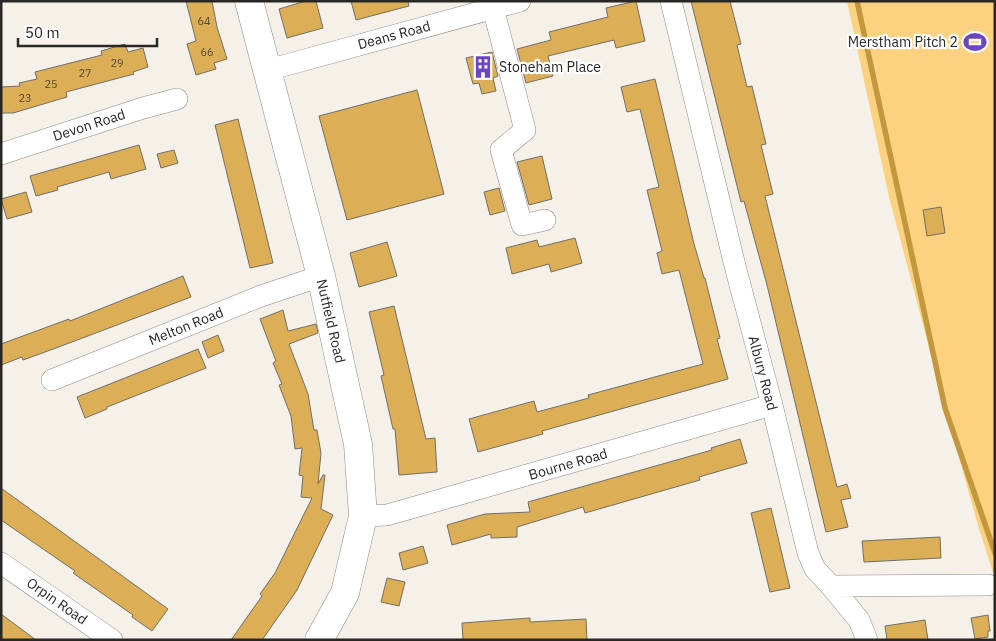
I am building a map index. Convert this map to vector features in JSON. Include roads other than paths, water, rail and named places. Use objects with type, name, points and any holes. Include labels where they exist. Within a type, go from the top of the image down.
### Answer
[{"type":"street","name":"Nutfield Road","points":[[249,1],[321,276],[358,444],[363,516],[345,592],[319,640]]},
{"type":"street","name":"Deans Road","points":[[268,70],[520,1]]},
{"type":"street","name":"Albury Road","points":[[671,1],[735,266],[810,560],[819,574],[858,620],[867,640]]},
{"type":"street","points":[[493,8],[525,130],[501,150],[522,225],[545,220]]},
{"type":"street","name":"Devon Road","points":[[1,154],[143,108],[177,99]]},
{"type":"street","name":"Melton Road","points":[[52,380],[261,296],[321,276]]},
{"type":"street","name":"Bourne Road","points":[[363,516],[387,515],[772,406]]},
{"type":"street","name":"Orpin Road","points":[[1,563],[112,640]]},
{"type":"street","points":[[831,586],[988,586]]},
{"type":"waterway","points":[[857,1],[945,408],[995,553]]},
{"type":"place","name":"Merstham Pitch 2","points":[[975,42]]},
{"type":"place","name":"Stoneham Place","points":[[483,67]]}]
